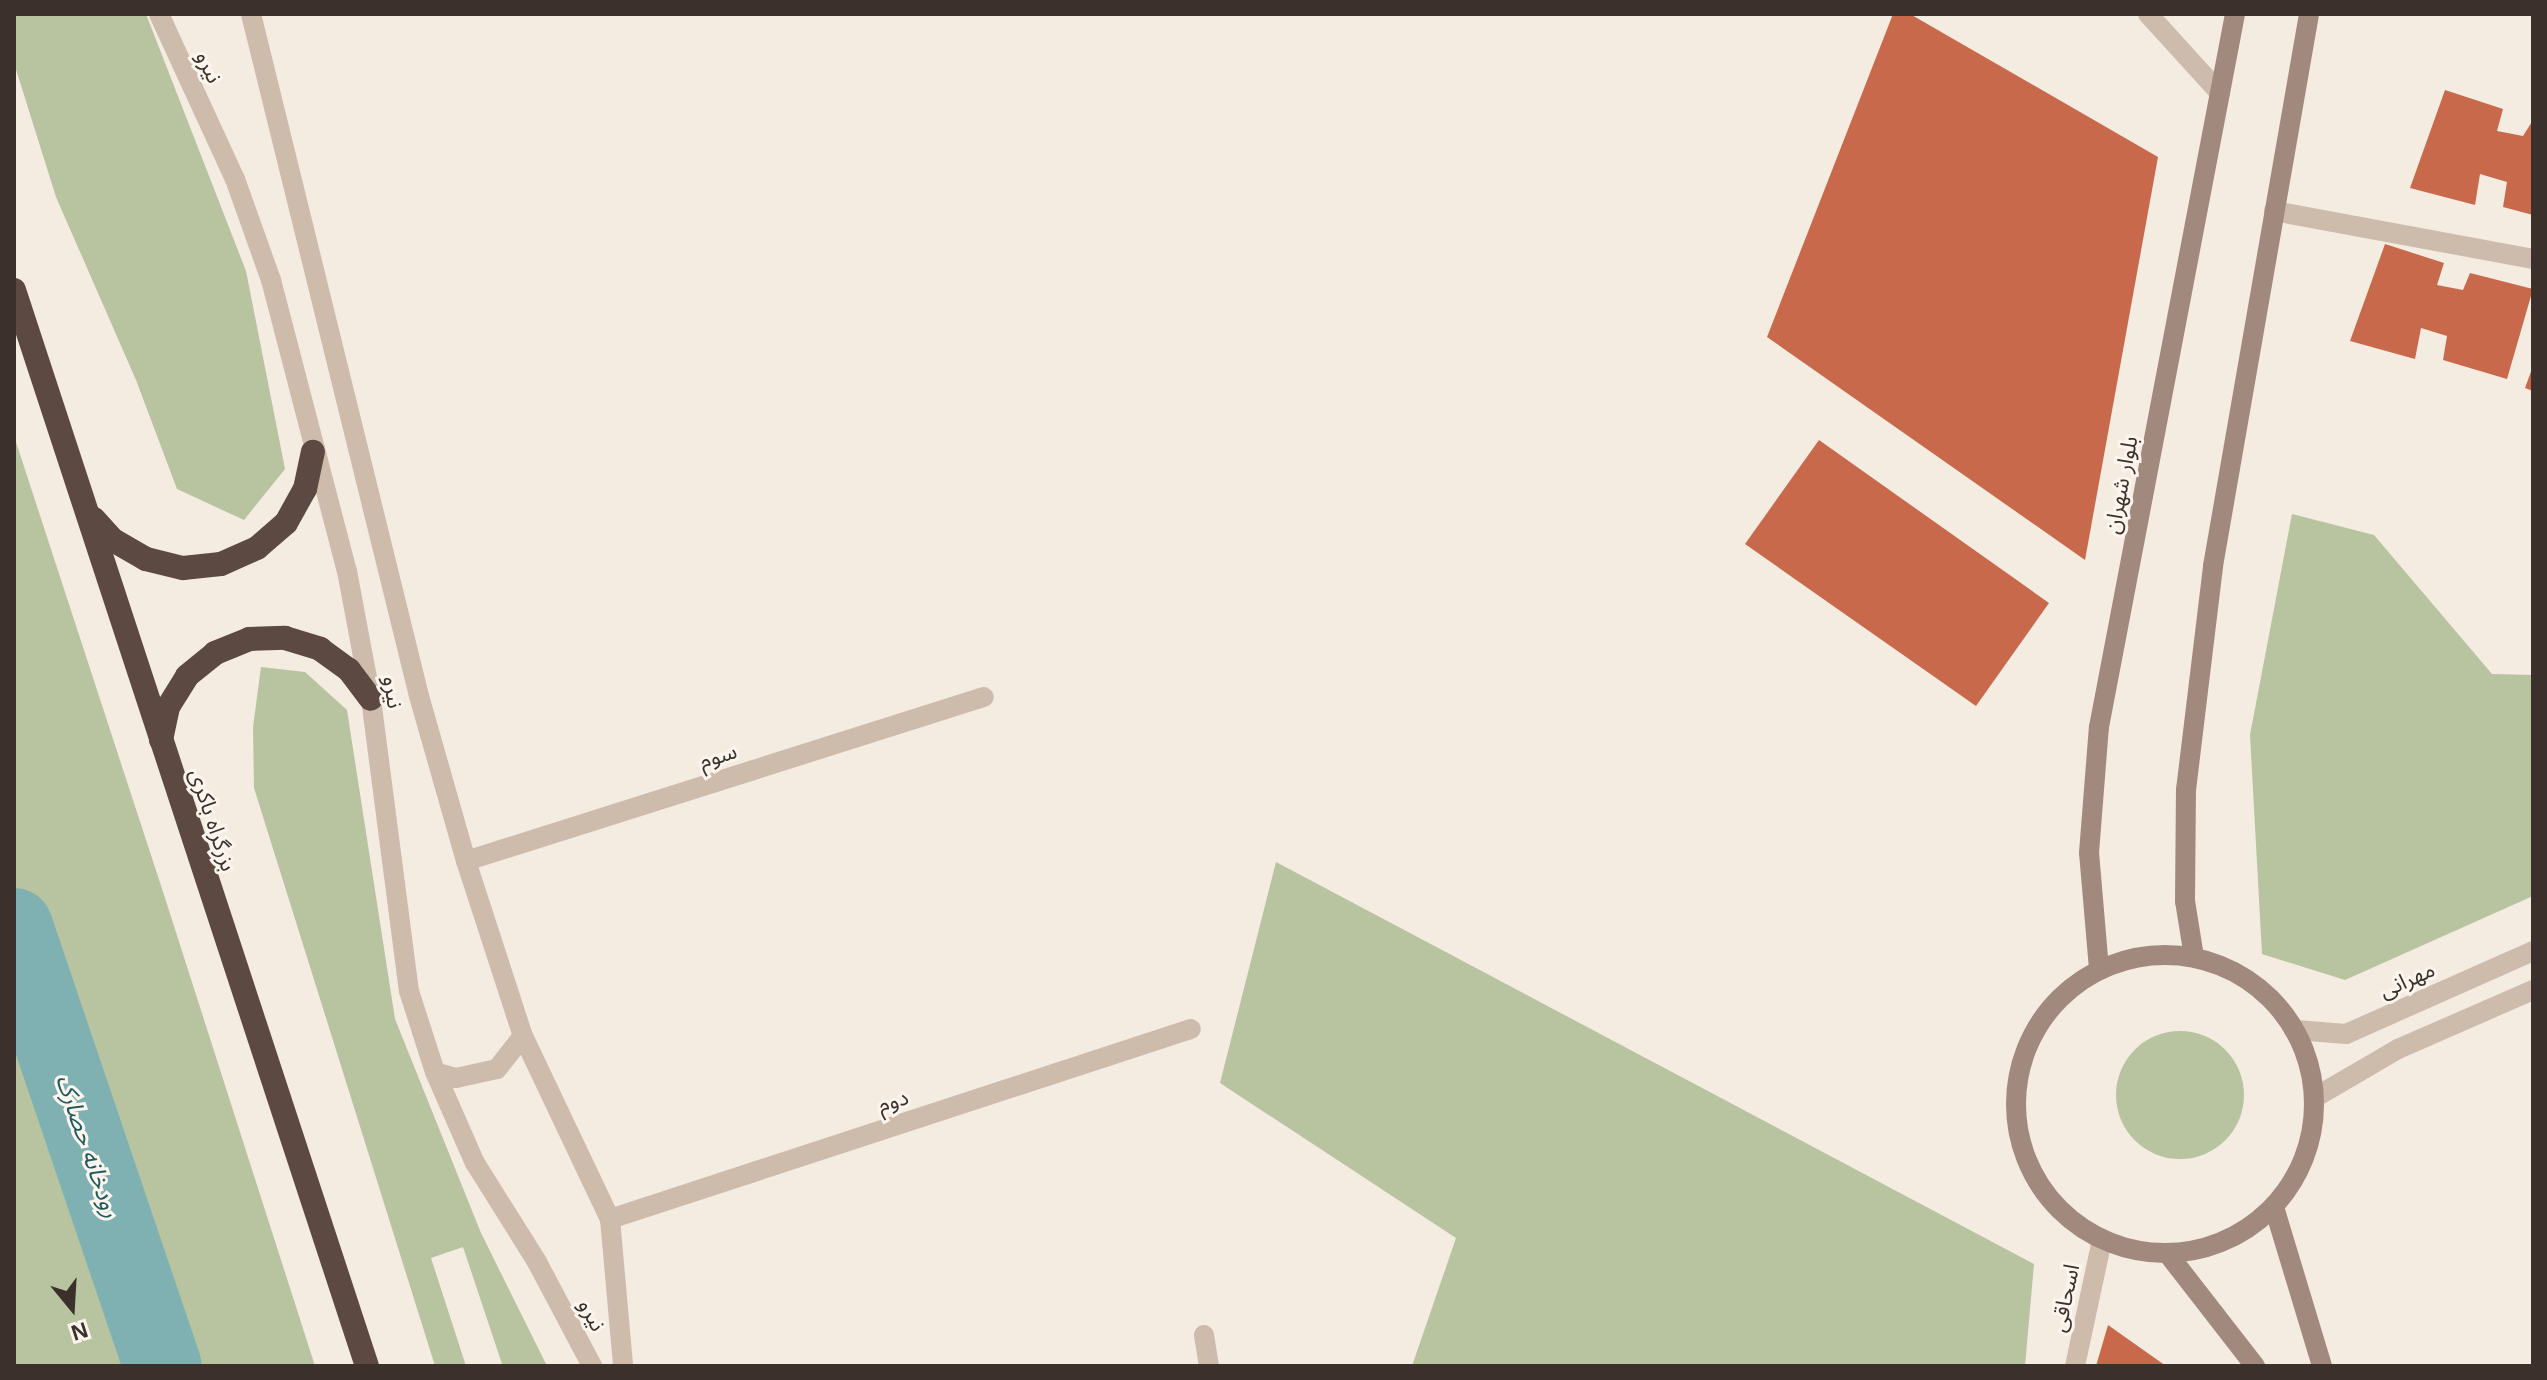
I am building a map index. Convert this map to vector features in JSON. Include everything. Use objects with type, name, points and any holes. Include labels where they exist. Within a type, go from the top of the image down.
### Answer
[{"type":"highway","name":"بزرگراه باکری","points":[[14,290],[367,1366]]},
{"type":"highway","points":[[87,511],[113,540],[146,559],[183,568],[221,564],[257,548],[286,523],[305,489],[313,452]]},
{"type":"highway","points":[[160,742],[168,707],[187,676],[215,653],[249,639],[285,638],[320,649],[349,670],[371,699]]},
{"type":"street","name":"نیرو","points":[[159,14],[235,179],[271,280],[313,452],[347,571],[371,699],[409,991],[435,1072],[475,1163],[537,1262],[592,1366]]},
{"type":"street","name":"نیرو","points":[[251,14],[419,696],[466,861],[523,1036],[610,1219],[623,1366]]},
{"type":"street","points":[[2148,14],[2220,93]]},
{"type":"street","name":"بلوار شهران","points":[[2099,969],[2089,853],[2099,727],[2235,14]]},
{"type":"street","points":[[2194,957],[2185,901],[2186,790],[2213,566],[2309,14]]},
{"type":"street","points":[[2274,211],[2533,259]]},
{"type":"street","name":"سوم","points":[[466,861],[984,697]]},
{"type":"street","name":"مهرانی","points":[[2296,1030],[2346,1034],[2533,951]]},
{"type":"street","points":[[2146,955],[2194,957],[2235,971],[2258,987],[2296,1030],[2314,1098],[2315,1119],[2302,1166],[2274,1207],[2243,1232],[2208,1248],[2168,1254],[2134,1251],[2102,1240],[2062,1213],[2032,1175],[2016,1129],[2017,1082],[2031,1036],[2060,997],[2099,969],[2146,955]]},
{"type":"street","points":[[2314,1098],[2398,1049],[2533,990]]},
{"type":"street","name":"دوم","points":[[610,1219],[1191,1029]]},
{"type":"street","points":[[435,1072],[477,1077],[497,1069],[523,1036]]},
{"type":"street","points":[[2274,1207],[2322,1366]]},
{"type":"street","name":"اسحاقی","points":[[2075,1366],[2102,1240]]},
{"type":"street","points":[[2168,1254],[2255,1366]]},
{"type":"street","points":[[1204,1335],[1209,1366]]},
{"type":"green space","points":[[14,14],[146,14],[246,271],[285,469],[244,520],[177,489],[136,380],[56,197],[14,63]]},
{"type":"green space","points":[[14,436],[165,898],[315,1366],[14,1366]]},
{"type":"green space","points":[[2292,514],[2374,535],[2492,674],[2533,675],[2533,896],[2345,980],[2262,954],[2250,735]]},
{"type":"green space","points":[[261,667],[305,672],[347,710],[395,1019],[481,1233],[547,1366],[502,1364],[463,1247],[431,1258],[466,1366],[435,1366],[254,788],[253,727]]},
{"type":"green space","points":[[1276,862],[2034,1264],[2025,1366],[1412,1366],[1456,1238],[1220,1083]]},
{"type":"green space","points":[[2180,1031],[2205,1035],[2226,1049],[2240,1070],[2244,1095],[2240,1120],[2226,1141],[2205,1155],[2180,1159],[2155,1155],[2134,1141],[2120,1120],[2116,1095],[2120,1070],[2134,1049],[2155,1035]]},
{"type":"building","points":[[1893,14],[1910,14],[2158,157],[2085,560],[1767,337]]},
{"type":"building","points":[[2445,90],[2503,109],[2497,131],[2523,136],[2533,120],[2533,215],[2503,207],[2507,182],[2480,174],[2475,205],[2410,188]]},
{"type":"building","points":[[2385,244],[2444,263],[2437,285],[2463,290],[2470,273],[2533,289],[2507,379],[2443,360],[2447,336],[2421,328],[2415,359],[2350,341]]},
{"type":"building","points":[[2533,366],[2533,391],[2525,388]]},
{"type":"building","points":[[1819,440],[2049,603],[1976,706],[1745,544]]},
{"type":"building","points":[[2108,1325],[2166,1366],[2096,1366]]},
{"type":"waterway","name":"رودخانه حصارک","points":[[14,927],[163,1366]]}]
